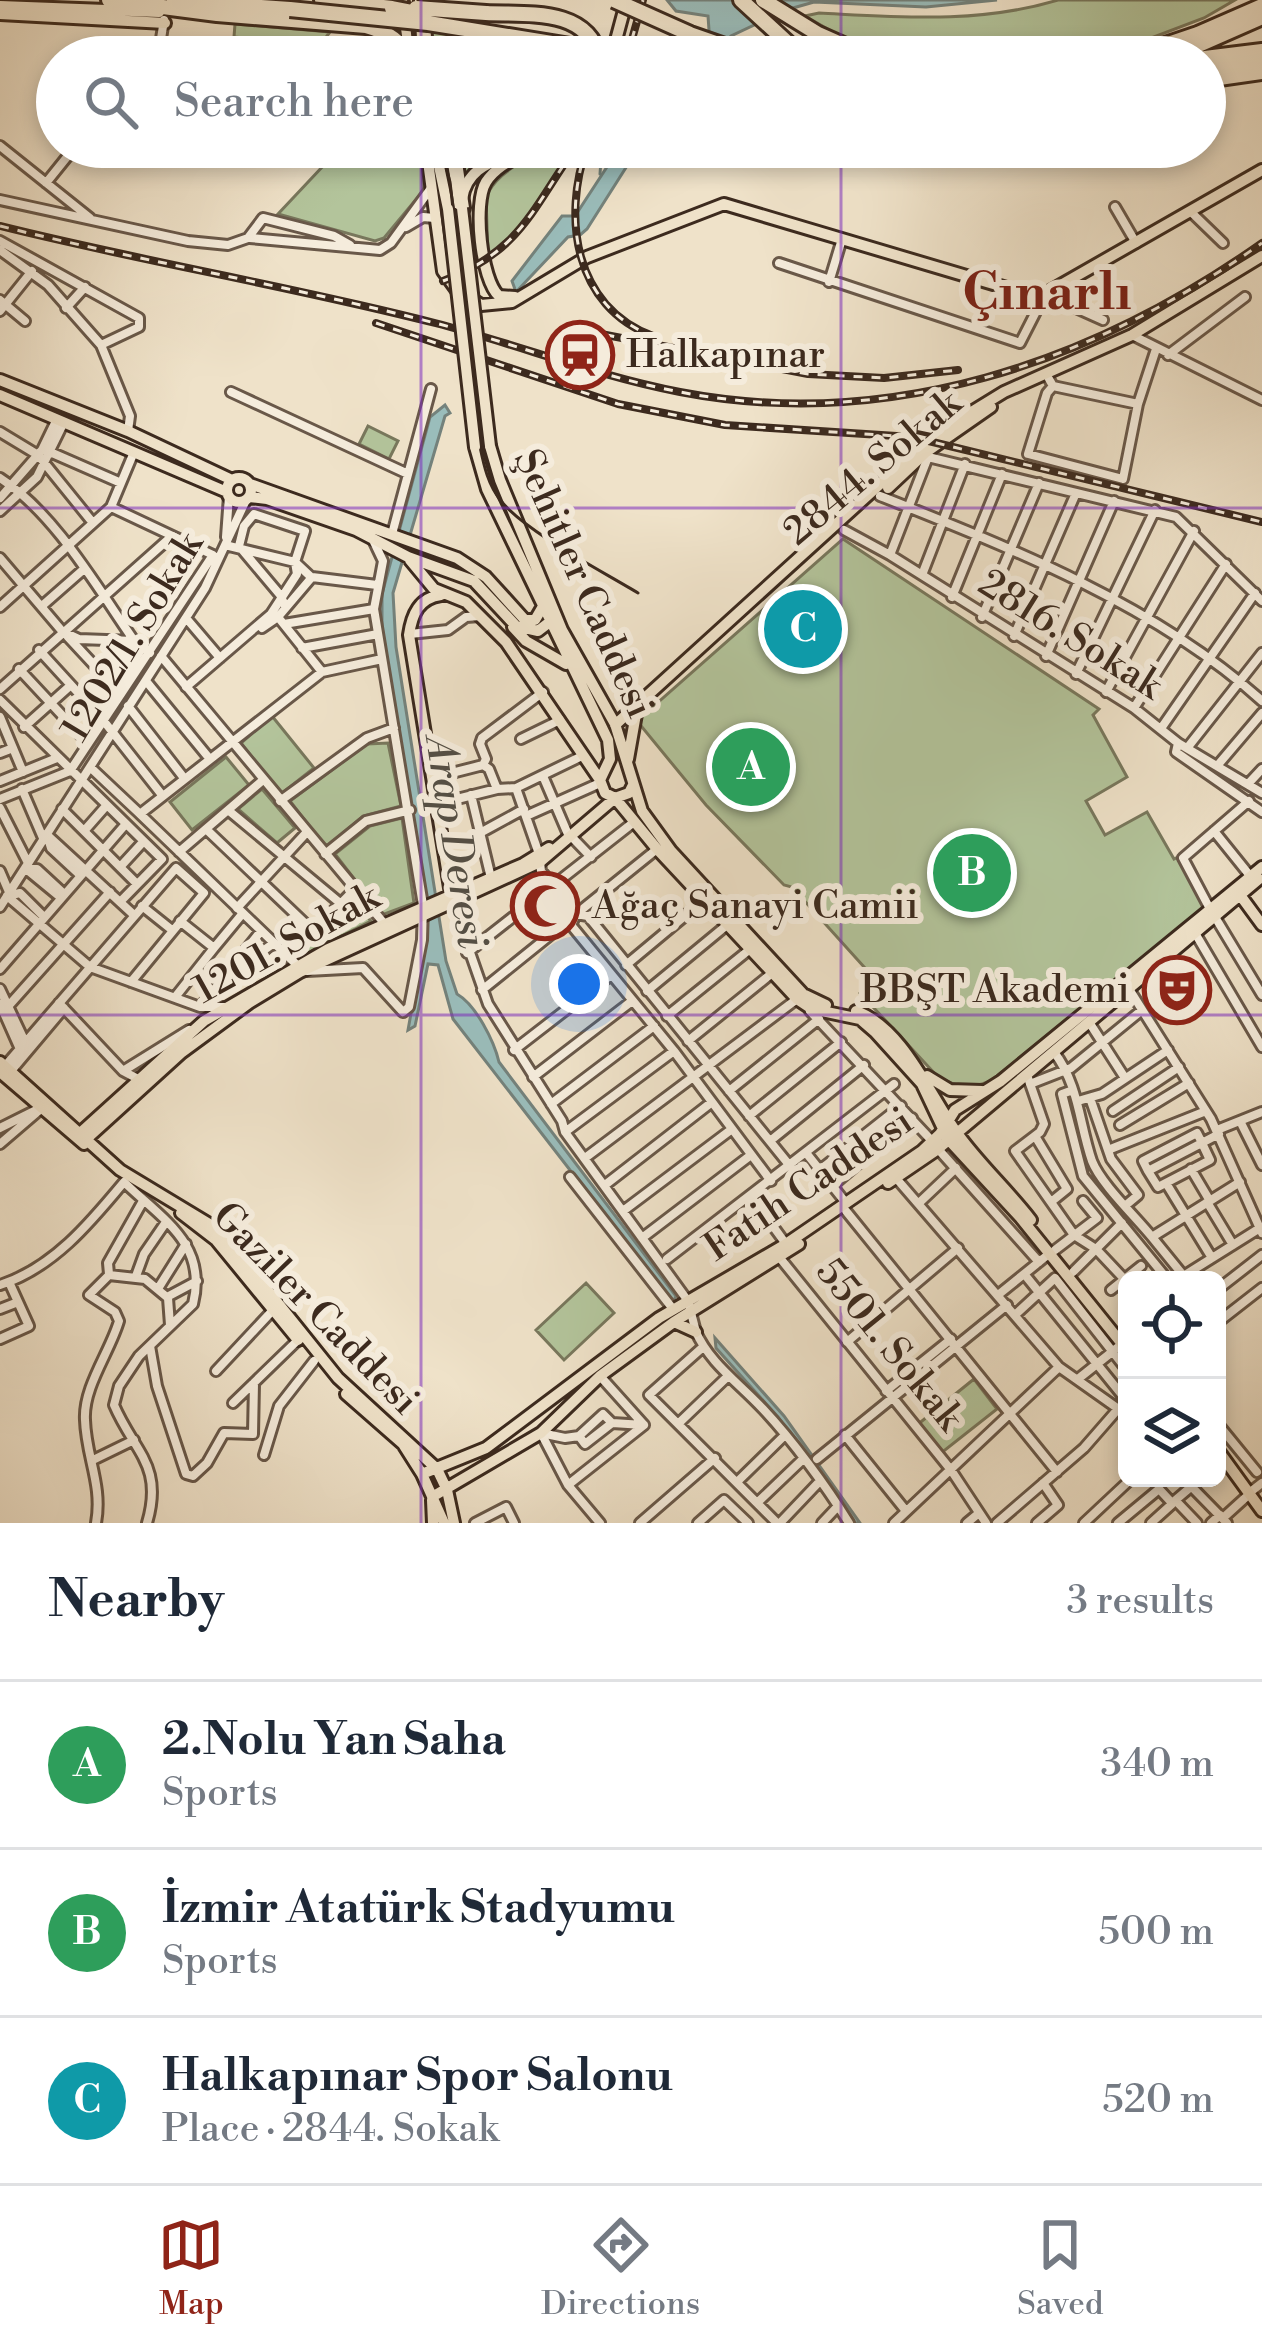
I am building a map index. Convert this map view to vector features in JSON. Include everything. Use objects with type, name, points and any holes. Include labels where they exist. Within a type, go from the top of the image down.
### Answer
[{"type":"highway","points":[[109,0],[366,26],[389,36]]},
{"type":"highway","points":[[139,0],[428,22],[512,36]]},
{"type":"highway","points":[[322,0],[559,18],[580,26],[588,36]]},
{"type":"highway","points":[[422,0],[424,36]]},
{"type":"highway","points":[[614,0],[696,36]]},
{"type":"highway","points":[[741,0],[780,36]]},
{"type":"highway","points":[[763,0],[824,36]]},
{"type":"highway","points":[[1189,36],[1254,0]]},
{"type":"highway","points":[[397,4],[573,36]]},
{"type":"highway","points":[[1191,36],[1262,6]]},
{"type":"highway","points":[[1219,36],[1262,17]]},
{"type":"highway","points":[[1226,57],[1262,56]]},
{"type":"highway","points":[[1226,64],[1262,56]]},
{"type":"highway","points":[[1226,77],[1262,71]]},
{"type":"highway","points":[[455,168],[455,209]]},
{"type":"main road","points":[[618,36],[627,1]]},
{"type":"main road","points":[[397,4],[404,36]]},
{"type":"main road","points":[[0,10],[164,18],[217,14]]},
{"type":"main road","points":[[429,168],[442,265],[456,289],[485,306],[510,303],[587,256],[717,205],[745,208],[1027,294],[1045,294],[1262,170]]},
{"type":"main road","name":"Şehitler Caddesi","points":[[442,168],[455,209],[490,446],[547,607]]},
{"type":"main road","points":[[455,209],[474,172],[482,168]]},
{"type":"main road","points":[[456,289],[473,291],[487,271],[479,207],[482,190],[501,168]]},
{"type":"main road","name":"Şehitler Caddesi","points":[[455,209],[475,447],[488,489],[602,703],[642,811],[670,851],[803,994],[821,1004],[863,1012],[924,1074],[950,1129]]},
{"type":"main road","points":[[442,265],[446,255],[461,251],[478,258],[497,294],[507,298],[524,295]]},
{"type":"main road","name":"2844. Sokak","points":[[634,711],[844,530],[925,453],[965,424],[1014,394],[1051,382],[1134,337],[1262,260]]},
{"type":"main road","name":"2844. Sokak","points":[[614,732],[934,435],[1004,392],[1134,337]]},
{"type":"main road","points":[[0,380],[128,431],[230,489],[239,502],[248,494]]},
{"type":"main road","points":[[3,396],[230,489]]},
{"type":"main road","points":[[230,489],[244,479],[248,494]]},
{"type":"main road","points":[[248,494],[390,539],[441,595]]},
{"type":"main road","points":[[248,494],[370,536],[412,542],[474,574],[526,620],[535,620],[547,607]]},
{"type":"main road","points":[[408,557],[474,574],[526,641],[562,661],[575,677]]},
{"type":"main road","points":[[457,599],[468,596],[474,574]]},
{"type":"main road","points":[[449,899],[410,634],[415,611],[441,595],[457,599],[482,616],[543,692],[582,756],[634,822],[771,974],[812,1009],[860,1019],[922,1084],[950,1129],[1053,1252],[1118,1341]]},
{"type":"main road","points":[[505,615],[529,632],[550,624],[547,607]]},
{"type":"main road","name":"Şehitler Caddesi","points":[[550,624],[575,677],[614,732],[602,780]]},
{"type":"main road","points":[[602,703],[634,711],[628,768]]},
{"type":"main road","name":"Şehitler Caddesi","points":[[602,780],[616,765],[628,768]]},
{"type":"main road","points":[[570,834],[592,810],[602,780]]},
{"type":"main road","points":[[425,909],[540,858],[615,798],[629,793],[633,784]]},
{"type":"main road","points":[[449,899],[540,858]]},
{"type":"main road","points":[[950,1129],[1029,1080],[1054,1052],[1212,914],[1240,896],[1262,867]]},
{"type":"main road","points":[[433,1523],[432,1497],[541,1432],[600,1376],[686,1309],[780,1258],[846,1207],[896,1178],[936,1146],[1001,1081],[1257,877]]},
{"type":"main road","points":[[1240,896],[1262,925]]},
{"type":"main road","name":"1201. Sokak","points":[[82,1137],[204,1021],[295,965],[383,922],[425,909]]},
{"type":"main road","name":"1201. Sokak","points":[[138,1084],[295,965],[425,909]]},
{"type":"main road","points":[[181,1053],[204,1021]]},
{"type":"main road","name":"Gaziler Caddesi","points":[[4,1073],[82,1137],[124,1182],[180,1212],[216,1240],[314,1361],[403,1444],[444,1523]]},
{"type":"main road","name":"Gaziler Caddesi","points":[[4,1073],[138,1183],[211,1225],[338,1378],[437,1469],[454,1523]]},
{"type":"main road","points":[[924,1074],[950,1090],[963,1092],[984,1090],[1001,1081]]},
{"type":"main road","name":"Fatih Caddesi","points":[[422,1474],[465,1457],[527,1419],[936,1146]]},
{"type":"main road","points":[[1053,1252],[1073,1272],[1118,1340]]},
{"type":"main road","points":[[686,1309],[696,1329]]},
{"type":"main road","points":[[686,1309],[696,1329]]},
{"type":"main road","points":[[415,1447],[437,1456],[465,1457]]},
{"type":"main road","points":[[1226,1463],[1262,1523]]},
{"type":"main road","points":[[1226,1472],[1262,1511]]},
{"type":"main road","points":[[454,1523],[457,1493],[468,1476]]},
{"type":"street","points":[[161,36],[164,18]]},
{"type":"street","points":[[0,146],[91,219]]},
{"type":"street","points":[[46,183],[58,168]]},
{"type":"street","points":[[400,232],[431,188]]},
{"type":"street","points":[[0,200],[188,241],[228,245],[248,238],[380,250],[417,219],[435,218]]},
{"type":"street","points":[[1114,207],[1137,244]]},
{"type":"street","points":[[1191,212],[1223,243]]},
{"type":"street","points":[[248,238],[263,218],[334,236],[350,245]]},
{"type":"street","points":[[829,282],[842,238]]},
{"type":"street","points":[[1,245],[101,345],[130,416],[128,431]]},
{"type":"street","points":[[1,245],[141,321],[137,328],[101,345]]},
{"type":"street","points":[[779,263],[1021,343],[1045,294],[1103,320]]},
{"type":"street","points":[[25,321],[2,305],[32,271]]},
{"type":"street","points":[[66,308],[85,287]]},
{"type":"street","points":[[1168,356],[1244,297]]},
{"type":"street","points":[[1134,337],[1262,400]]},
{"type":"street","points":[[1138,404],[1051,382],[1028,454],[1123,479],[1138,404],[1156,350]]},
{"type":"street","points":[[390,539],[431,389]]},
{"type":"street","points":[[231,392],[408,474]]},
{"type":"street","points":[[0,410],[3,396]]},
{"type":"street","points":[[0,511],[45,464],[60,421]]},
{"type":"street","points":[[60,421],[38,455],[4,488],[20,494],[68,546],[135,642],[186,687],[383,922]]},
{"type":"street","points":[[0,432],[38,455],[93,523]]},
{"type":"street","points":[[0,607],[111,507],[134,451]]},
{"type":"street","points":[[50,452],[121,483]]},
{"type":"street","points":[[890,555],[928,457],[1177,517],[1258,597],[1162,727]]},
{"type":"street","points":[[921,575],[965,464]]},
{"type":"street","points":[[952,597],[1002,474]]},
{"type":"street","points":[[982,616],[1039,483]]},
{"type":"street","points":[[230,489],[225,545],[295,562],[311,577],[377,586]]},
{"type":"street","points":[[1014,636],[1076,493]]},
{"type":"street","name":"1202/1. Sokak","points":[[70,771],[225,545],[248,494]]},
{"type":"street","points":[[880,496],[1113,598],[1211,659],[1262,701]]},
{"type":"street","points":[[1046,656],[1114,501]]},
{"type":"street","points":[[111,507],[216,557]]},
{"type":"street","points":[[1076,674],[1155,510]]},
{"type":"street","points":[[239,546],[244,526],[254,514],[304,531],[295,562],[297,574],[284,601],[281,621],[322,672]]},
{"type":"street","name":"2816. Sokak","points":[[844,530],[1134,708],[1178,742],[1262,793]]},
{"type":"street","points":[[1106,692],[1194,531]]},
{"type":"street","points":[[0,689],[172,536]]},
{"type":"street","name":"1201. Sokak","points":[[295,965],[363,968],[404,1012],[409,1007],[425,909],[374,609],[383,561],[370,536]]},
{"type":"street","points":[[239,546],[284,601]]},
{"type":"street","name":"1202/1. Sokak","points":[[0,907],[186,618],[216,557]]},
{"type":"street","points":[[0,558],[121,694]]},
{"type":"street","points":[[1134,708],[1226,563]]},
{"type":"street","points":[[43,605],[84,569]]},
{"type":"street","points":[[186,687],[311,577]]},
{"type":"street","points":[[254,630],[281,621],[374,609]]},
{"type":"street","points":[[410,634],[448,630],[466,617],[482,616]]},
{"type":"street","points":[[186,618],[220,658]]},
{"type":"street","points":[[62,631],[79,639],[135,642]]},
{"type":"street","points":[[302,648],[378,634]]},
{"type":"street","points":[[39,650],[103,720],[162,796]]},
{"type":"street","points":[[1188,747],[1262,653]]},
{"type":"street","points":[[142,812],[322,672],[382,659]]},
{"type":"street","points":[[19,669],[87,742]]},
{"type":"street","points":[[146,681],[209,758]]},
{"type":"street","points":[[25,727],[71,685]]},
{"type":"street","points":[[431,778],[483,765],[487,759],[482,738],[543,692]]},
{"type":"street","points":[[0,700],[161,859],[120,902]]},
{"type":"street","points":[[128,706],[184,778]]},
{"type":"street","points":[[1217,766],[1262,713]]},
{"type":"street","points":[[521,739],[561,719]]},
{"type":"street","points":[[1,724],[23,772]]},
{"type":"street","points":[[280,801],[367,738],[394,728]]},
{"type":"street","points":[[1178,742],[1176,752],[1262,812]]},
{"type":"street","points":[[0,754],[13,748]]},
{"type":"street","points":[[435,804],[497,788],[516,788],[582,756]]},
{"type":"street","points":[[0,781],[57,758]]},
{"type":"street","points":[[483,765],[497,788]]},
{"type":"street","points":[[90,767],[142,812],[295,965],[314,931],[355,889]]},
{"type":"street","points":[[1247,784],[1262,769]]},
{"type":"street","points":[[61,895],[37,868],[27,866],[0,804],[70,771]]},
{"type":"street","points":[[543,776],[570,834],[591,857]]},
{"type":"street","points":[[179,852],[263,780]]},
{"type":"street","points":[[480,833],[602,780]]},
{"type":"street","points":[[516,788],[541,871],[576,914],[588,916],[790,1166]]},
{"type":"street","points":[[22,790],[45,836],[134,915]]},
{"type":"street","points":[[471,795],[491,878]]},
{"type":"street","points":[[1249,801],[1183,858],[1262,994]]},
{"type":"street","points":[[84,831],[106,806]]},
{"type":"street","points":[[62,809],[137,885]]},
{"type":"street","points":[[228,810],[340,903]]},
{"type":"street","points":[[325,854],[365,821],[410,810]]},
{"type":"street","points":[[467,953],[634,822]]},
{"type":"street","points":[[0,969],[125,825]]},
{"type":"street","points":[[206,829],[314,931]]},
{"type":"street","points":[[1214,831],[1257,877]]},
{"type":"street","points":[[176,996],[306,832]]},
{"type":"street","points":[[121,866],[143,842]]},
{"type":"street","points":[[482,990],[657,850]]},
{"type":"street","points":[[180,871],[188,861]]},
{"type":"street","points":[[4,1073],[176,868],[204,893]]},
{"type":"street","points":[[0,871],[8,894],[90,967],[200,1007],[228,1007]]},
{"type":"street","points":[[131,982],[211,883]]},
{"type":"street","points":[[4,1008],[110,892]]},
{"type":"street","points":[[449,899],[482,990],[514,1050],[565,1132],[623,1210],[631,1236],[686,1309]]},
{"type":"street","points":[[626,965],[704,901]]},
{"type":"street","points":[[142,905],[172,930]]},
{"type":"street","points":[[576,914],[571,925],[771,1181]]},
{"type":"street","points":[[180,921],[214,948]]},
{"type":"street","points":[[646,991],[727,926]]},
{"type":"street","points":[[200,1007],[261,931]]},
{"type":"street","points":[[1195,933],[1262,1047]]},
{"type":"street","points":[[233,967],[239,968],[274,944]]},
{"type":"street","points":[[668,1016],[749,950]]},
{"type":"street","points":[[604,966],[618,955]]},
{"type":"street","points":[[688,1041],[771,974]]},
{"type":"street","points":[[514,1050],[611,975]]},
{"type":"street","points":[[1128,988],[1218,1132],[1261,1231],[1192,1271]]},
{"type":"street","points":[[0,989],[22,1045]]},
{"type":"street","points":[[585,1159],[797,999],[891,1087],[901,1106],[1039,1262]]},
{"type":"street","points":[[532,1077],[632,1001]]},
{"type":"street","points":[[4,1073],[22,1045],[62,1006]]},
{"type":"street","points":[[62,1006],[138,1084]]},
{"type":"street","points":[[123,1071],[204,1021],[200,1007]]},
{"type":"street","points":[[1118,1272],[1096,1249],[1074,1235],[1016,1151],[1044,1124],[1029,1080],[1067,1069],[1142,1010]]},
{"type":"street","points":[[729,1090],[819,1019]]},
{"type":"street","points":[[1089,1022],[1125,1078]]},
{"type":"street","points":[[551,1104],[654,1026]]},
{"type":"street","points":[[623,1210],[842,1042]]},
{"type":"street","points":[[1078,1101],[1168,1050]]},
{"type":"street","points":[[565,1132],[674,1051]]},
{"type":"street","points":[[1054,1052],[1067,1069],[1094,1166],[1174,1271]]},
{"type":"street","points":[[770,1141],[864,1065]]},
{"type":"street","points":[[1113,1111],[1179,1067]]},
{"type":"street","points":[[1120,1126],[1189,1084]]},
{"type":"street","points":[[664,1262],[891,1087]]},
{"type":"street","points":[[1073,1090],[1063,1094],[1083,1176],[1171,1271]]},
{"type":"street","points":[[1090,1098],[1108,1150],[1138,1195]]},
{"type":"street","points":[[605,1185],[712,1102]]},
{"type":"street","points":[[820,1170],[901,1106]]},
{"type":"street","points":[[0,1128],[42,1108]]},
{"type":"street","points":[[0,1144],[42,1108]]},
{"type":"street","points":[[1108,1150],[1206,1111]]},
{"type":"street","points":[[1126,1205],[1151,1175],[1218,1132],[1262,1113]]},
{"type":"street","points":[[832,1186],[912,1118]]},
{"type":"street","points":[[1240,1121],[1262,1165]]},
{"type":"street","points":[[1197,1133],[1202,1143],[1210,1160],[1158,1187],[1143,1161],[1197,1133]]},
{"type":"street","points":[[1035,1136],[1067,1189],[1051,1202]]},
{"type":"street","points":[[807,1154],[1057,1472]]},
{"type":"street","points":[[631,1236],[751,1155]]},
{"type":"street","points":[[919,1203],[956,1168]]},
{"type":"street","points":[[1191,1169],[1233,1245]]},
{"type":"street","points":[[570,1177],[664,1262],[686,1309]]},
{"type":"street","points":[[896,1178],[1059,1367],[1118,1408]]},
{"type":"street","points":[[0,1340],[29,1326],[5,1284],[42,1265],[77,1235],[124,1182],[186,1244],[196,1264],[193,1304],[150,1343],[119,1386],[114,1405],[148,1459],[154,1490],[147,1523]]},
{"type":"street","points":[[1152,1237],[1240,1182]]},
{"type":"street","points":[[1166,1183],[1212,1258]]},
{"type":"street","points":[[752,1196],[786,1244]]},
{"type":"street","points":[[109,1275],[108,1263],[143,1201]]},
{"type":"street","points":[[998,1295],[1097,1218],[1083,1201]]},
{"type":"street","points":[[136,1276],[166,1222]]},
{"type":"street","points":[[1073,1272],[1122,1223]]},
{"type":"street","points":[[159,1288],[186,1244]]},
{"type":"street","points":[[847,1342],[958,1248]]},
{"type":"street","points":[[1226,1284],[1262,1255]]},
{"type":"street","name":"5501. Sokak","points":[[780,1258],[951,1470],[986,1523]]},
{"type":"street","points":[[1136,1271],[1141,1266]]},
{"type":"street","points":[[96,1523],[100,1501],[86,1405],[119,1321],[116,1312],[88,1294],[109,1275],[136,1276],[167,1297],[170,1326]]},
{"type":"street","points":[[1025,1275],[1118,1387]]},
{"type":"street","points":[[1016,1314],[1055,1278],[1118,1342]]},
{"type":"street","points":[[167,1297],[197,1281]]},
{"type":"street","points":[[1111,1290],[1118,1286]]},
{"type":"street","points":[[1226,1316],[1262,1288]]},
{"type":"street","points":[[0,1309],[18,1302]]},
{"type":"street","points":[[817,1459],[888,1394],[1007,1305]]},
{"type":"street","points":[[216,1371],[273,1310]]},
{"type":"street","points":[[696,1329],[703,1347],[727,1377],[763,1409],[849,1523]]},
{"type":"street","points":[[233,1403],[298,1340]]},
{"type":"street","points":[[150,1343],[157,1386],[186,1474],[198,1473],[224,1433],[253,1434],[254,1383]]},
{"type":"street","points":[[703,1347],[649,1395],[778,1523],[819,1482]]},
{"type":"street","points":[[1078,1379],[1118,1349]]},
{"type":"street","points":[[264,1455],[279,1406],[314,1361]]},
{"type":"street","name":"5501. Sokak","points":[[894,1523],[1059,1367]]},
{"type":"street","points":[[600,1376],[644,1425]]},
{"type":"street","points":[[679,1423],[727,1377]]},
{"type":"street","points":[[997,1523],[1057,1472],[1118,1410]]},
{"type":"street","points":[[541,1432],[579,1436],[603,1414],[612,1423],[644,1425]]},
{"type":"street","points":[[568,1485],[644,1425]]},
{"type":"street","points":[[541,1432],[568,1485],[600,1523]]},
{"type":"street","points":[[845,1435],[906,1511]]},
{"type":"street","points":[[1226,1435],[1257,1472]]},
{"type":"street","points":[[737,1482],[784,1436]]},
{"type":"street","points":[[93,1460],[134,1440]]},
{"type":"street","points":[[640,1523],[715,1459]]},
{"type":"street","points":[[758,1503],[802,1460]]},
{"type":"street","points":[[1036,1523],[1058,1505],[1043,1483]]},
{"type":"street","points":[[1211,1523],[1223,1519],[1262,1483]]},
{"type":"street","points":[[1084,1523],[1122,1487]]},
{"type":"street","points":[[1140,1505],[1152,1522],[1187,1487]]},
{"type":"street","points":[[1195,1487],[1223,1519]]},
{"type":"street","points":[[1118,1523],[1159,1489],[1197,1523]]},
{"type":"street","points":[[698,1523],[724,1500],[748,1523]]},
{"type":"street","points":[[822,1523],[838,1506]]},
{"type":"street","points":[[475,1523],[487,1521],[506,1507],[514,1523]]},
{"type":"street","points":[[967,1523],[979,1513]]},
{"type":"green space","points":[[1058,0],[1235,0],[1157,36],[841,36],[805,16],[969,16]]},
{"type":"green space","points":[[235,24],[330,32],[327,36],[234,36]]},
{"type":"green space","points":[[427,28],[476,36],[428,36]]},
{"type":"green space","points":[[321,168],[422,168],[423,191],[384,238],[375,241],[278,214]]},
{"type":"green space","points":[[513,168],[560,168],[522,227],[488,255],[486,197]]},
{"type":"green space","points":[[368,426],[398,441],[389,459],[359,444]]},
{"type":"green space","points":[[843,539],[1099,709],[1093,715],[1127,777],[1086,801],[1105,835],[1147,812],[1174,859],[1180,856],[1206,906],[992,1080],[977,1085],[958,1085],[937,1076],[860,993],[874,978],[792,887],[784,885],[706,805],[637,721]]},
{"type":"green space","points":[[272,716],[314,768],[281,794],[241,743]]},
{"type":"green space","points":[[388,743],[401,806],[363,816],[326,848],[290,801],[367,744]]},
{"type":"green space","points":[[226,757],[249,785],[192,830],[170,802]]},
{"type":"green space","points":[[262,789],[295,828],[277,843],[238,809]]},
{"type":"green space","points":[[402,818],[414,903],[382,915],[335,854],[370,826]]},
{"type":"green space","points":[[352,899],[371,921],[297,955]]},
{"type":"green space","points":[[586,1283],[614,1313],[564,1360],[536,1330]]},
{"type":"green space","points":[[974,1379],[997,1409],[940,1454],[917,1425]]},
{"type":"water","points":[[667,0],[997,0],[926,7],[814,2],[731,36],[705,36],[708,16],[676,11]]},
{"type":"water","points":[[606,168],[626,168],[587,229],[568,237],[516,292],[512,281],[562,216],[575,216]]},
{"type":"water","points":[[445,405],[450,413],[445,416],[393,593],[396,647],[446,961],[457,994],[483,1024],[499,1062],[676,1296],[673,1303],[453,1019],[438,965],[428,964],[415,1026],[408,1030],[428,920],[382,627],[382,594],[430,417]]},
{"type":"water","points":[[715,1338],[784,1416],[860,1523],[854,1523],[778,1417],[716,1348]]},
{"type":"waterway","points":[[600,168],[600,174]]},
{"type":"tram line","points":[[409,0],[413,36]]},
{"type":"tram line","points":[[446,168],[480,447],[490,482],[501,501],[528,525],[638,593]]},
{"type":"railway","points":[[633,36],[643,0]]},
{"type":"railway","points":[[443,281],[508,242],[562,168]]},
{"type":"railway","points":[[581,168],[576,230],[591,282],[626,322],[653,336]]},
{"type":"railway","points":[[0,226],[381,310],[649,385],[758,402],[835,402],[911,394],[986,378],[1129,323],[1262,243]]},
{"type":"railway","points":[[376,323],[618,404],[725,425],[912,437],[1262,522]]},
{"type":"railway","points":[[570,328],[808,374],[884,378],[958,370]]},
{"type":"place","name":"Halkapınar","points":[[580,355]]},
{"type":"place","name":"Halkapınar Spor Salonu","points":[[803,629]]},
{"type":"place","name":"2.Nolu Yan Saha","points":[[751,767]]},
{"type":"place","name":"İzmir Atatürk Stadyumu","points":[[972,873]]},
{"type":"place","name":"Ağaç Sanayi Camii","points":[[545,906]]},
{"type":"place","name":"BBŞT Akademi","points":[[1177,990]]},
{"type":"district","name":"Çınarlı","points":[[1047,294]]},
{"type":"water label","name":"Arap Deresi","points":[[455,842]]}]
